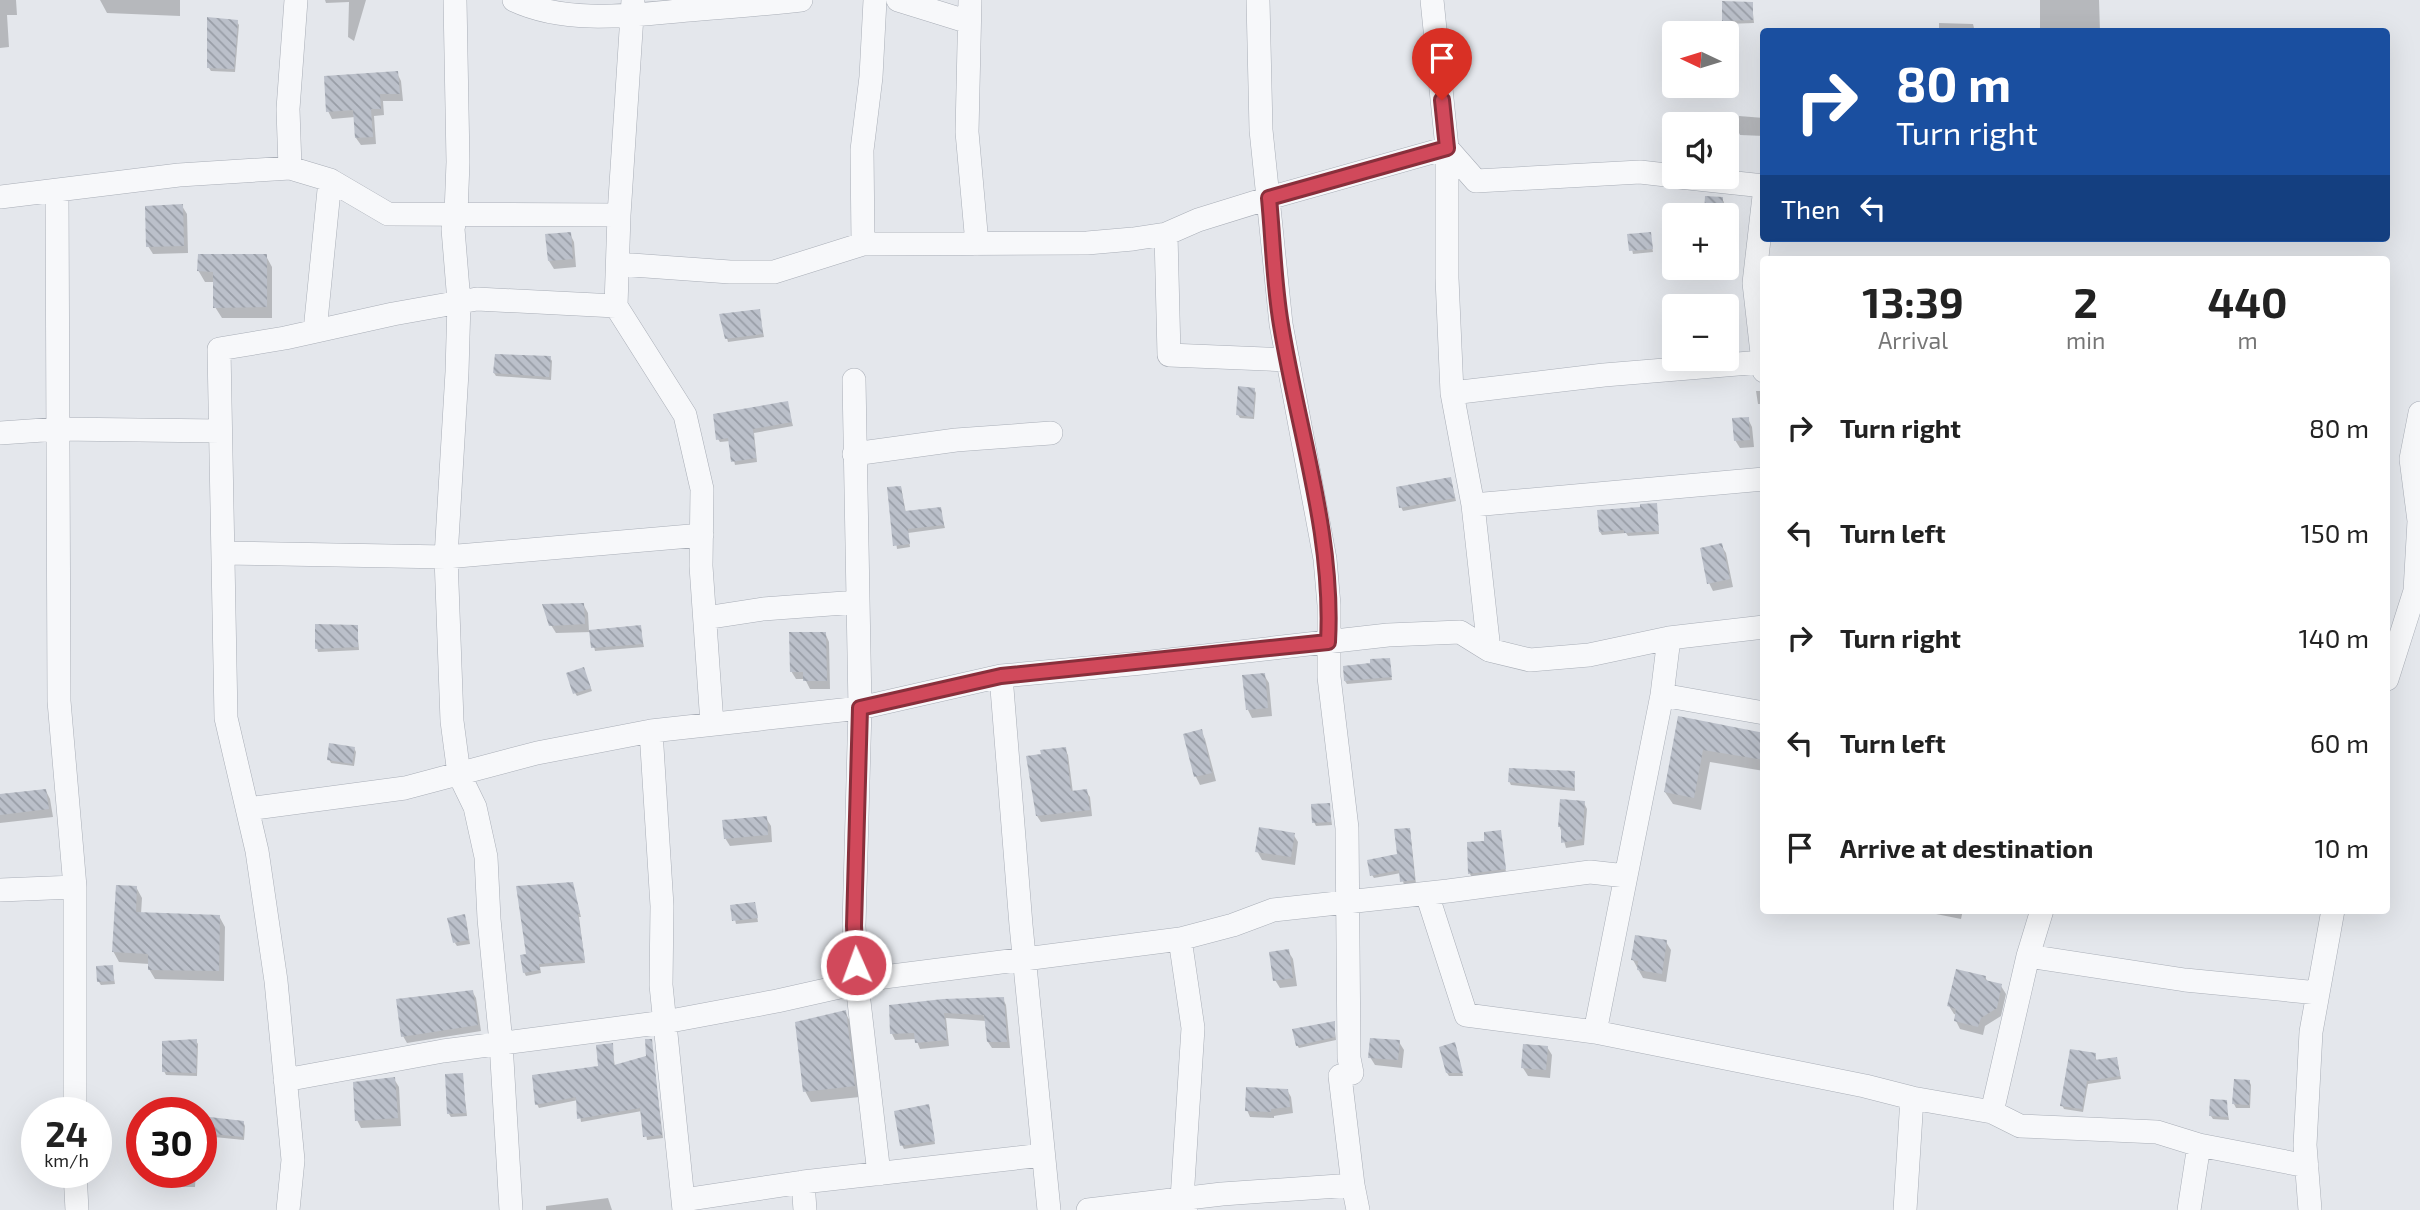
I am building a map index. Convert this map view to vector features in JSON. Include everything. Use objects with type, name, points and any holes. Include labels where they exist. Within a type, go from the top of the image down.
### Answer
[{"type":"street","points":[[290,168],[288,108],[296,0]]},
{"type":"street","points":[[455,0],[458,162],[453,229],[458,302],[455,411],[446,557],[452,721],[459,774],[475,807],[486,858],[489,919],[502,1043],[511,1210]]},
{"type":"street","points":[[514,0],[533,9],[570,15],[633,7],[802,0]]},
{"type":"street","points":[[863,244],[862,150],[871,77],[875,0]]},
{"type":"street","points":[[898,0],[970,11],[967,132],[977,244]]},
{"type":"street","points":[[1258,0],[1261,130],[1280,324],[1325,559],[1329,605],[1328,642],[1337,760],[1347,828],[1349,1058],[1352,1073],[1340,1076],[1358,1210]]},
{"type":"street","points":[[1432,0],[1447,148],[1447,278],[1452,393],[1473,505],[1489,650]]},
{"type":"street","points":[[633,7],[615,306],[685,415],[702,489],[705,618],[712,724]]},
{"type":"street","points":[[618,264],[730,272],[774,272],[863,244],[1087,243],[1166,234],[1198,220],[1269,198],[1447,148]]},
{"type":"street","points":[[1447,148],[1476,181],[1640,172],[1662,174]]},
{"type":"street","points":[[0,197],[179,175],[290,168],[330,180],[387,214],[619,215]]},
{"type":"street","points":[[315,331],[330,180]]},
{"type":"street","points":[[1739,184],[1760,186]]},
{"type":"street","points":[[57,191],[59,701],[75,887],[75,1097]]},
{"type":"street","points":[[1760,231],[1754,283],[1760,339]]},
{"type":"street","points":[[1166,234],[1169,355],[1288,360]]},
{"type":"street","points":[[288,1210],[293,1160],[276,981],[257,851],[226,718],[219,349],[393,313],[477,299],[615,306]]},
{"type":"street","points":[[1452,393],[1604,375],[1760,367]]},
{"type":"street","points":[[854,380],[860,708],[854,926],[857,984],[879,1174]]},
{"type":"street","points":[[2390,669],[2415,590],[2419,521],[2411,459],[2420,413]]},
{"type":"street","points":[[0,433],[58,429],[220,431]]},
{"type":"street","points":[[854,454],[956,440],[1051,433]]},
{"type":"street","points":[[1473,505],[1760,479]]},
{"type":"street","points":[[223,552],[446,557],[702,536]]},
{"type":"street","points":[[705,618],[763,609],[858,602]]},
{"type":"street","points":[[248,808],[405,788],[537,753],[651,731],[860,708],[1001,676],[1388,635],[1460,632],[1489,650],[1530,660],[1590,655],[1669,638],[1760,627]]},
{"type":"street","points":[[1595,1032],[1662,695],[1669,638]]},
{"type":"street","points":[[1001,676],[1024,959],[1049,1210]]},
{"type":"street","points":[[1662,695],[1760,712]]},
{"type":"street","points":[[651,731],[662,906],[661,985],[684,1205],[803,1182],[1043,1154]]},
{"type":"street","points":[[285,1080],[502,1043],[665,1021],[884,977],[1180,939],[1233,925],[1273,910],[1427,894],[1590,872],[1626,876]]},
{"type":"street","points":[[0,890],[75,887]]},
{"type":"street","points":[[1427,894],[1466,1014],[1595,1032],[1865,1086],[1912,1098],[1992,1112],[2020,1126],[2157,1132],[2199,1145],[2306,1166]]},
{"type":"street","points":[[1992,1112],[2028,956],[2041,914]]},
{"type":"street","points":[[2310,1210],[2305,1145],[2311,1032],[2332,914]]},
{"type":"street","points":[[1180,939],[1193,1028],[1184,1204]]},
{"type":"street","points":[[2028,956],[2185,980],[2318,993]]},
{"type":"street","points":[[1905,1210],[1912,1098]]},
{"type":"street","points":[[2189,1210],[2199,1145]]},
{"type":"street","points":[[803,1182],[805,1210]]},
{"type":"street","points":[[1088,1210],[1184,1204],[1353,1185]]},
{"type":"street","points":[[76,1188],[77,1210]]},
{"type":"building","points":[[1722,1],[1753,2],[1753,20],[1722,21]]},
{"type":"building","points":[[207,17],[238,20],[234,69],[207,68]]},
{"type":"building","points":[[398,71],[400,94],[380,94],[381,109],[371,109],[373,137],[355,138],[353,110],[326,112],[324,76]]},
{"type":"building","points":[[1705,196],[1723,197],[1723,203],[1705,203]]},
{"type":"building","points":[[183,204],[184,246],[146,247],[145,206]]},
{"type":"building","points":[[571,232],[573,259],[548,261],[545,234]]},
{"type":"building","points":[[1651,232],[1653,249],[1629,251],[1627,234]]},
{"type":"building","points":[[198,254],[267,254],[267,307],[213,308],[213,272],[197,271]]},
{"type":"building","points":[[760,309],[763,334],[725,339],[719,314]]},
{"type":"building","points":[[495,354],[551,356],[549,377],[493,373]]},
{"type":"building","points":[[1238,386],[1255,388],[1253,417],[1236,415]]},
{"type":"building","points":[[788,401],[792,422],[753,429],[756,458],[731,462],[728,438],[716,440],[713,414]]},
{"type":"building","points":[[1749,417],[1750,440],[1734,441],[1732,418]]},
{"type":"building","points":[[1451,477],[1455,498],[1399,508],[1396,487]]},
{"type":"building","points":[[901,486],[905,511],[941,507],[944,525],[908,529],[910,544],[893,546],[887,487]]},
{"type":"building","points":[[1657,503],[1659,531],[1599,532],[1597,510]]},
{"type":"building","points":[[1722,543],[1730,579],[1707,584],[1700,548]]},
{"type":"building","points":[[584,603],[585,624],[549,626],[542,604]]},
{"type":"building","points":[[315,624],[358,625],[358,647],[315,649]]},
{"type":"building","points":[[641,625],[643,644],[591,648],[589,630]]},
{"type":"building","points":[[789,632],[826,632],[827,681],[803,681],[803,672],[790,672]]},
{"type":"building","points":[[1390,658],[1392,677],[1344,681],[1343,666],[1370,663],[1370,659]]},
{"type":"building","points":[[584,667],[591,688],[573,694],[566,673]]},
{"type":"building","points":[[1265,673],[1268,708],[1246,710],[1242,675]]},
{"type":"building","points":[[1678,716],[1760,732],[1760,759],[1703,750],[1694,798],[1664,792]]},
{"type":"building","points":[[1202,729],[1212,773],[1194,777],[1183,734]]},
{"type":"building","points":[[329,743],[355,747],[352,764],[327,760]]},
{"type":"building","points":[[1066,747],[1071,791],[1087,789],[1090,810],[1036,816],[1026,756],[1041,754],[1040,750]]},
{"type":"building","points":[[1509,768],[1575,771],[1574,788],[1508,782]]},
{"type":"building","points":[[46,789],[49,809],[0,815],[0,794]]},
{"type":"building","points":[[1560,799],[1585,801],[1582,839],[1561,843],[1561,827],[1558,827]]},
{"type":"building","points":[[1330,803],[1331,822],[1312,823],[1311,804]]},
{"type":"building","points":[[767,816],[768,835],[724,839],[722,820]]},
{"type":"building","points":[[1259,827],[1295,833],[1291,857],[1255,852]]},
{"type":"building","points":[[1410,828],[1415,880],[1400,882],[1399,870],[1370,876],[1367,860],[1397,854],[1394,829]]},
{"type":"building","points":[[1501,830],[1506,869],[1468,874],[1467,842],[1484,841],[1484,832]]},
{"type":"building","points":[[573,882],[580,913],[585,960],[539,964],[540,970],[523,973],[520,955],[526,954],[516,886]]},
{"type":"building","points":[[116,885],[137,886],[136,912],[220,915],[219,971],[148,970],[148,954],[112,952]]},
{"type":"building","points":[[755,902],[758,918],[732,921],[730,905]]},
{"type":"building","points":[[465,914],[469,940],[453,943],[447,918]]},
{"type":"building","points":[[1635,935],[1667,940],[1662,974],[1637,970],[1638,961],[1631,960]]},
{"type":"building","points":[[1289,949],[1293,978],[1273,981],[1269,952]]},
{"type":"building","points":[[113,965],[114,981],[97,982],[96,966]]},
{"type":"building","points":[[1956,969],[1986,976],[1985,980],[2002,984],[1997,1008],[1981,1018],[1978,1027],[1954,1021],[1956,1009],[1947,1006]]},
{"type":"building","points":[[473,990],[478,1025],[401,1037],[396,999]]},
{"type":"building","points":[[1004,997],[1007,1042],[987,1042],[984,1015],[944,1013],[947,1040],[915,1043],[914,1033],[890,1034],[889,1005],[943,999]]},
{"type":"building","points":[[846,1010],[855,1086],[803,1092],[795,1022]]},
{"type":"building","points":[[1335,1021],[1335,1037],[1296,1046],[1292,1029]]},
{"type":"building","points":[[1370,1038],[1400,1040],[1398,1060],[1368,1058]]},
{"type":"building","points":[[197,1039],[196,1073],[162,1072],[162,1041]]},
{"type":"building","points":[[645,1039],[652,1039],[662,1135],[643,1137],[640,1108],[577,1119],[576,1097],[535,1105],[532,1075],[598,1066],[596,1045],[613,1043],[614,1065],[646,1056]]},
{"type":"building","points":[[1455,1042],[1463,1073],[1446,1073],[1439,1047]]},
{"type":"building","points":[[1523,1044],[1548,1046],[1546,1070],[1521,1068]]},
{"type":"building","points":[[2070,1049],[2096,1053],[2095,1060],[2117,1057],[2120,1076],[2087,1081],[2082,1109],[2060,1106]]},
{"type":"building","points":[[463,1073],[466,1113],[447,1114],[445,1074]]},
{"type":"building","points":[[395,1077],[398,1118],[355,1121],[353,1082]]},
{"type":"building","points":[[2234,1079],[2250,1080],[2249,1105],[2232,1104]]},
{"type":"building","points":[[1246,1087],[1288,1089],[1290,1107],[1271,1109],[1271,1112],[1245,1111]]},
{"type":"building","points":[[2210,1099],[2227,1100],[2228,1117],[2209,1116]]},
{"type":"building","points":[[929,1104],[935,1141],[900,1146],[894,1111]]},
{"type":"building","points":[[217,1118],[244,1121],[243,1137],[217,1135]]},
{"type":"route","points":[[856,965],[854,926],[860,708],[1001,676],[1328,642],[1329,605],[1325,559],[1301,422],[1280,324],[1269,198],[1447,148],[1442,100]]}]
